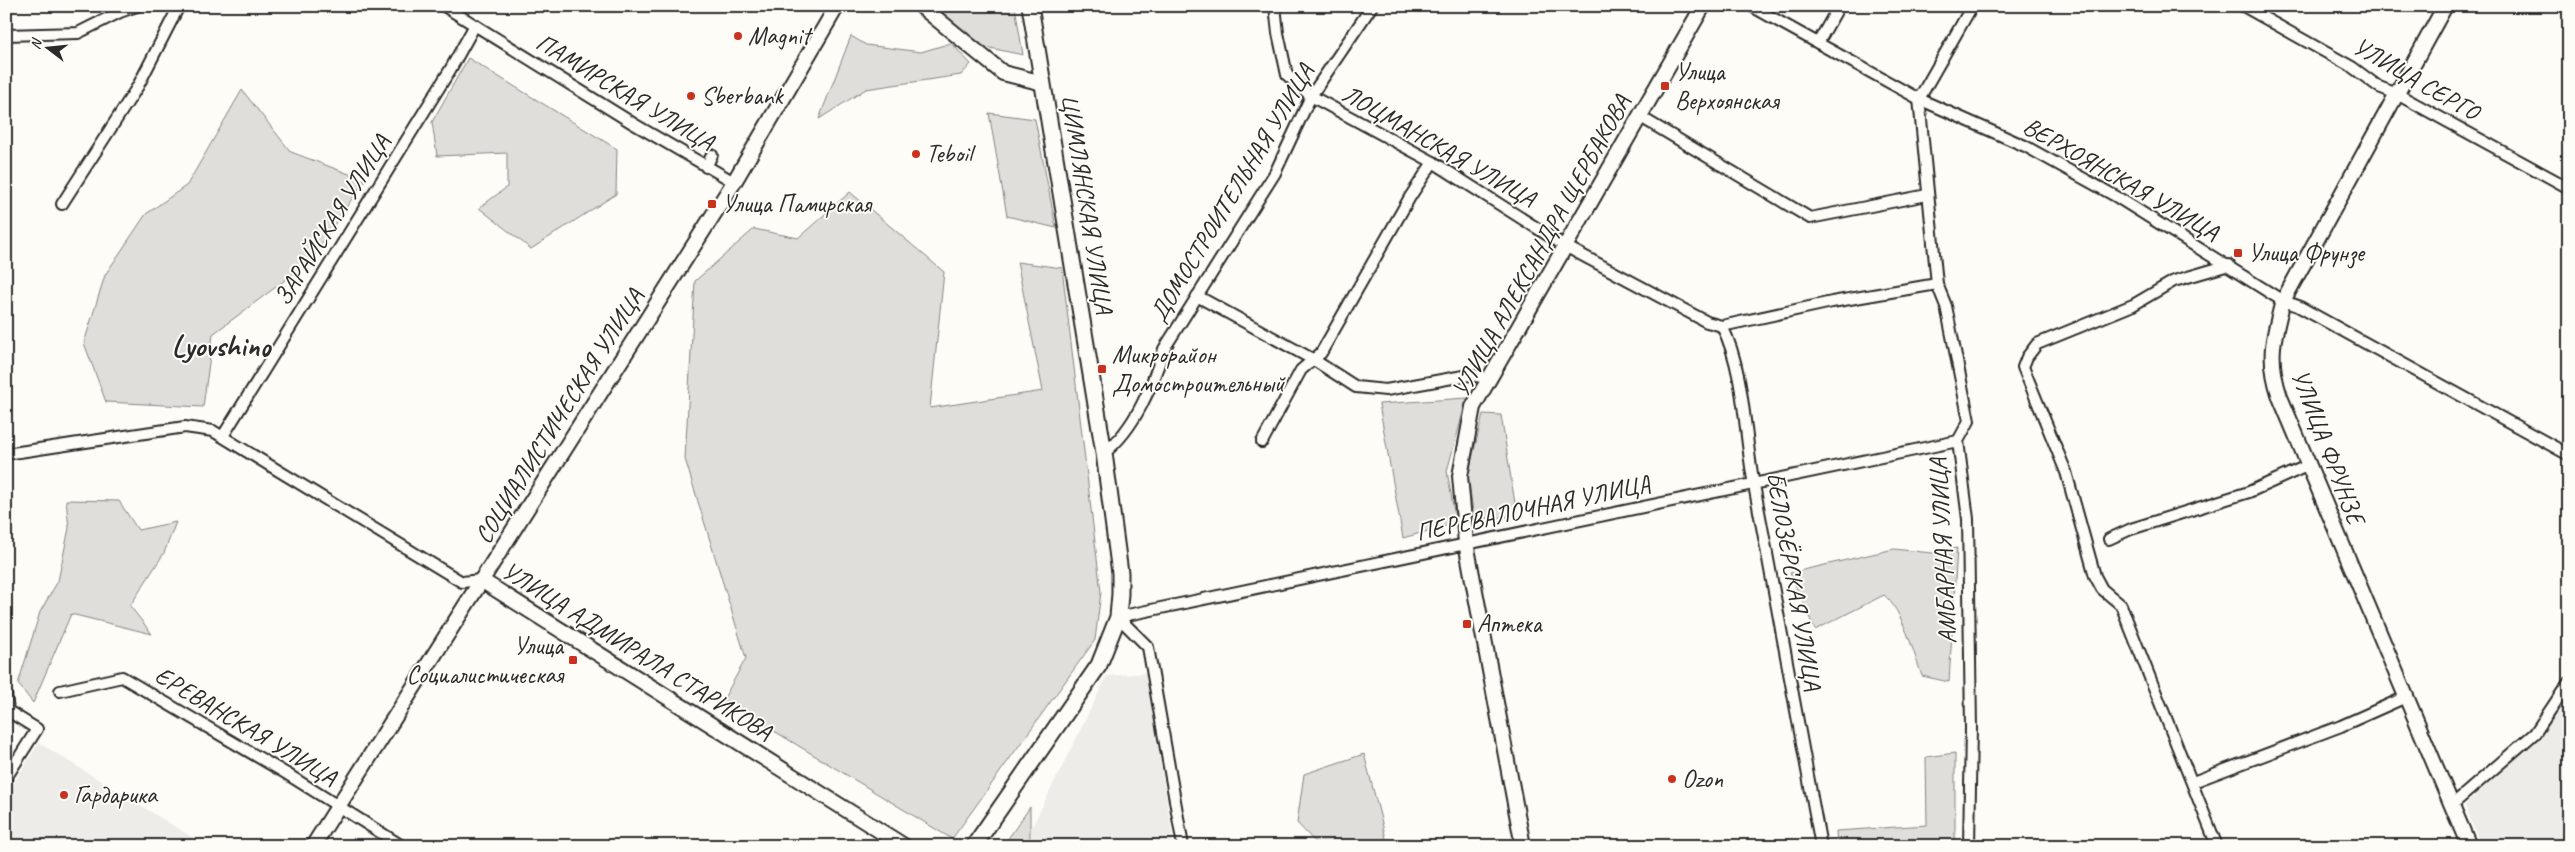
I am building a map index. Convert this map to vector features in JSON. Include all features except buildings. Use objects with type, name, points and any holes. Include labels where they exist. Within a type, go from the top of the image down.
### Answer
[{"type":"main road","name":"ЦИМЛЯНСКАЯ УЛИЦА","points":[[974,846],[1099,665],[1118,617],[1120,574],[1104,453],[1030,6]]},
{"type":"street","points":[[6,36],[78,33],[120,12],[137,6]]},
{"type":"street","points":[[62,204],[138,86],[179,6]]},
{"type":"street","name":"ПАМИРСКАЯ УЛИЦА","points":[[444,6],[734,182]]},
{"type":"street","name":"СОЦИАЛИСТИЧЕСКАЯ УЛИЦА","points":[[313,846],[734,182],[837,6]]},
{"type":"street","points":[[920,6],[1003,73],[1043,83]]},
{"type":"street","name":"ЛОЦМАНСКАЯ УЛИЦА","points":[[1275,6],[1278,33],[1287,74],[1311,96],[1433,162],[1565,246],[1707,322],[1722,326]]},
{"type":"street","name":"ДОМОСТРОИТЕЛЬНАЯ УЛИЦА","points":[[1104,453],[1120,440],[1153,382],[1164,349],[1275,173],[1311,96],[1372,6]]},
{"type":"street","name":"УЛИЦА АЛЕКСАНДРА ЩЕРБАКОВА","points":[[1523,846],[1466,543],[1460,476],[1473,407],[1702,6]]},
{"type":"street","name":"ВЕРХОЯНСКАЯ УЛИЦА","points":[[1752,6],[1920,99],[2025,146],[2117,197],[2229,265],[2283,301],[2298,306],[2569,455]]},
{"type":"street","points":[[1818,43],[1839,6]]},
{"type":"street","points":[[1920,99],[1972,6]]},
{"type":"street","name":"УЛИЦА СЕРГО","points":[[2243,6],[2352,67],[2379,87],[2397,94],[2569,188]]},
{"type":"street","name":"УЛИЦА ФРУНЗЕ","points":[[2445,6],[2283,301],[2272,343],[2274,378],[2469,846]]},
{"type":"street","name":"ЗАРАЙСКАЯ УЛИЦА","points":[[223,436],[450,70],[475,26]]},
{"type":"street","name":"АМБАРНАЯ УЛИЦА","points":[[1920,99],[1927,195],[1937,284],[1946,306],[1969,422],[1958,441],[1968,519],[1971,728],[1968,846]]},
{"type":"street","points":[[1639,116],[1810,218],[1927,195]]},
{"type":"street","points":[[706,166],[712,155]]},
{"type":"street","points":[[1262,442],[1301,370],[1321,353],[1410,197],[1433,162]]},
{"type":"street","points":[[2217,846],[2121,605],[2102,589],[2095,576],[2066,472],[2023,367],[2036,344],[2133,305],[2174,281],[2229,265]]},
{"type":"street","points":[[1722,326],[1832,302],[1937,284]]},
{"type":"street","points":[[1197,296],[1314,360],[1356,387],[1386,390],[1469,375],[1489,378]]},
{"type":"street","name":"БЕЛОЗЁРСКАЯ УЛИЦА","points":[[1722,326],[1730,341],[1820,846]]},
{"type":"street","name":"УЛИЦА АДМИРАЛА СТАРИКОВА","points":[[6,454],[185,427],[198,427],[223,436],[350,516],[462,582],[481,580],[904,846]]},
{"type":"street","name":"ПЕРЕВАЛОЧНАЯ УЛИЦА","points":[[1118,617],[1958,441]]},
{"type":"street","points":[[2109,539],[2131,529],[2249,492],[2309,465]]},
{"type":"street","points":[[1118,617],[1148,646],[1184,846]]},
{"type":"street","name":"ЕРЕВАНСКАЯ УЛИЦА","points":[[60,691],[122,677],[402,846]]},
{"type":"street","points":[[2452,806],[2530,739],[2569,682]]},
{"type":"street","points":[[6,694],[8,711],[37,729],[6,778]]},
{"type":"street","points":[[2193,782],[2341,726],[2406,697]]},
{"type":"shaded area","points":[[933,6],[1015,6],[1023,55],[981,46]]},
{"type":"shaded area","points":[[851,36],[866,45],[921,52],[951,43],[971,64],[961,75],[866,89],[819,119]]},
{"type":"shaded area","points":[[468,58],[617,149],[616,194],[531,249],[479,208],[507,187],[507,153],[437,156],[432,122]]},
{"type":"shaded area","points":[[242,90],[291,152],[365,180],[308,263],[213,334],[203,407],[106,402],[84,343],[105,275],[146,214],[187,185]]},
{"type":"shaded area","points":[[989,113],[1035,119],[1056,228],[1007,216]]},
{"type":"shaded area","points":[[850,192],[944,272],[930,408],[1043,391],[1017,262],[1062,268],[1101,592],[1095,640],[952,839],[723,700],[746,658],[685,459],[695,281],[754,229],[798,238]]},
{"type":"shaded area","points":[[1467,398],[1447,471],[1456,523],[1403,538],[1379,404]]},
{"type":"shaded area","points":[[1483,414],[1501,415],[1517,516],[1474,519],[1468,475]]},
{"type":"shaded area","points":[[66,500],[119,501],[138,530],[176,522],[164,553],[130,606],[152,634],[71,614],[33,703],[18,684],[40,612],[58,581],[69,528]]},
{"type":"shaded area","points":[[1957,548],[1949,682],[1922,676],[1902,621],[1884,595],[1815,630],[1790,573],[1894,549],[1932,553]]},
{"type":"shaded area","points":[[1146,673],[1174,846],[1032,846],[1031,829],[1107,676]]},
{"type":"shaded area","points":[[2569,689],[2569,846],[2481,846],[2465,805],[2543,731]]},
{"type":"shaded area","name":"Гардарика","points":[[39,743],[195,839],[191,846],[6,846],[6,795]]},
{"type":"shaded area","points":[[1955,753],[1955,846],[1837,846],[1836,831],[1927,825],[1926,757]]},
{"type":"shaded area","points":[[1364,754],[1388,846],[1319,846],[1297,823],[1304,774]]},
{"type":"shaded area","points":[[1030,807],[1030,846],[1003,846]]},
{"type":"place","name":"Magnit","points":[[738,36]]},
{"type":"place","name":"Улица Верхоянская","points":[[1665,86]]},
{"type":"place","name":"Sberbank","points":[[691,96]]},
{"type":"place","name":"Teboil","points":[[916,154]]},
{"type":"place","name":"Улица Памирская","points":[[712,204]]},
{"type":"place","name":"Улица Фрунзе","points":[[2238,253]]},
{"type":"place","name":"Микрорайон Домостроительный","points":[[1102,369]]},
{"type":"place","name":"Аптека","points":[[1467,624]]},
{"type":"place","name":"Улица Социалистическая","points":[[573,660]]},
{"type":"place","name":"Ozon","points":[[1672,779]]},
{"type":"place","name":"Гардарика","points":[[64,795]]},
{"type":"district","name":"Lyovshino","points":[[221,346]]}]
